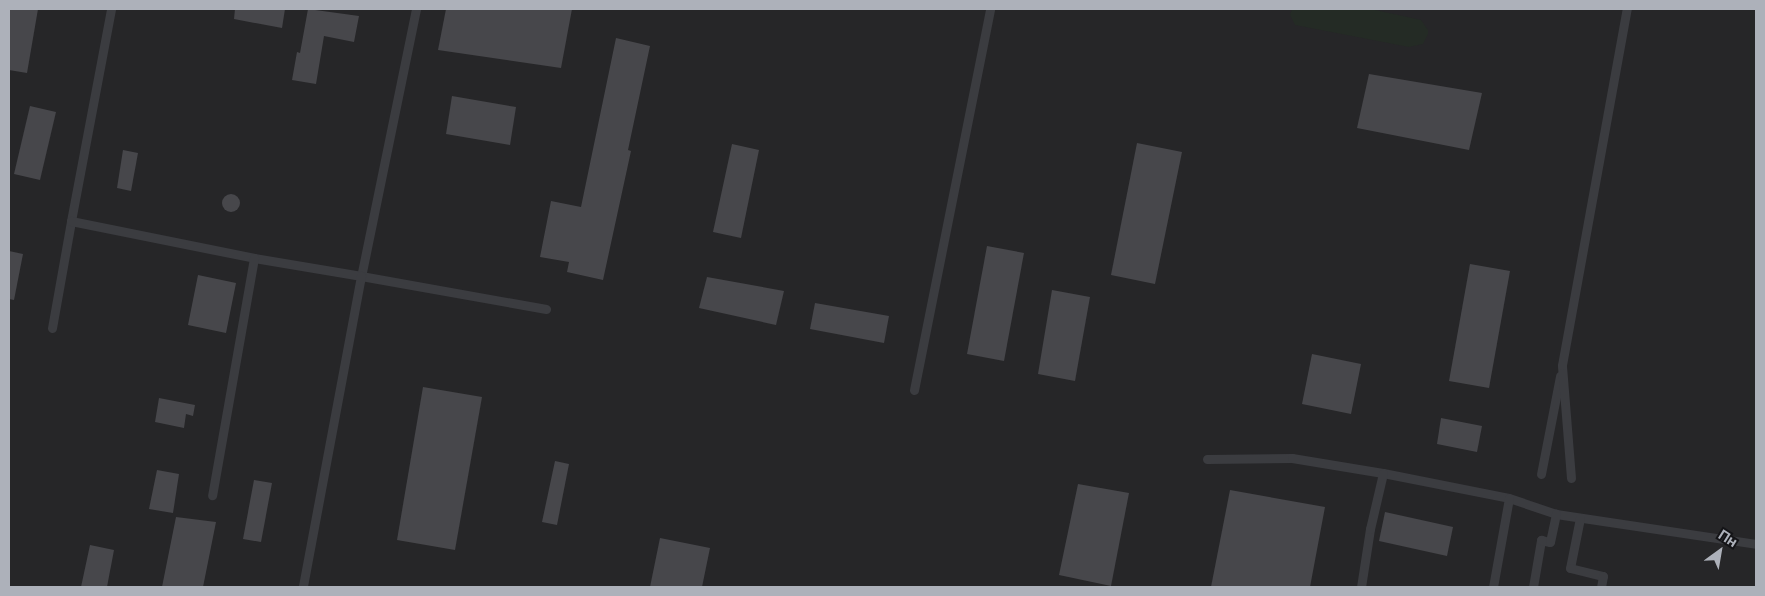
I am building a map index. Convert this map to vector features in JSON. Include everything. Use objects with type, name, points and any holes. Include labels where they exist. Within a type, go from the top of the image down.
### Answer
[{"type":"lane","points":[[52,328],[111,9]]},
{"type":"lane","points":[[303,587],[361,276],[416,9]]},
{"type":"lane","points":[[914,390],[990,9]]},
{"type":"lane","points":[[1541,474],[1627,9]]},
{"type":"lane","points":[[71,221],[254,258],[546,309]]},
{"type":"lane","points":[[212,496],[254,258]]},
{"type":"lane","points":[[1562,364],[1571,478]]},
{"type":"lane","points":[[1207,459],[1292,458],[1383,473],[1508,498],[1556,514],[1756,544]]},
{"type":"lane","points":[[1361,587],[1362,570],[1383,473]]},
{"type":"lane","points":[[1493,587],[1508,498]]},
{"type":"lane","points":[[1533,587],[1541,540],[1550,542],[1556,514]]},
{"type":"lane","points":[[1580,518],[1570,568],[1603,576],[1601,587]]},
{"type":"shaded area","points":[[9,9],[1756,9],[1756,587],[9,587]]},
{"type":"shaded area","points":[[1292,9],[1371,9],[1421,20],[1428,30],[1428,34],[1423,44],[1409,47],[1295,25],[1290,15]]},
{"type":"building","points":[[9,9],[38,9],[27,73],[9,70]]},
{"type":"building","points":[[235,9],[285,9],[282,28],[234,19]]},
{"type":"building","points":[[308,9],[359,16],[354,42],[324,36],[316,84],[292,80],[297,52],[300,53]]},
{"type":"building","points":[[446,9],[572,9],[561,68],[438,50]]},
{"type":"building","points":[[616,38],[650,46],[628,150],[631,151],[603,280],[567,272],[569,262],[540,257],[551,201],[581,207]]},
{"type":"building","points":[[1369,74],[1482,93],[1469,150],[1357,128]]},
{"type":"building","points":[[452,96],[516,107],[510,145],[446,134]]},
{"type":"building","points":[[30,106],[56,112],[40,180],[14,174]]},
{"type":"building","points":[[1137,143],[1182,152],[1155,284],[1111,275]]},
{"type":"building","points":[[732,144],[759,150],[741,238],[713,232]]},
{"type":"building","points":[[123,150],[138,153],[131,191],[117,188]]},
{"type":"building","points":[[231,194],[237,197],[240,203],[237,209],[231,212],[225,209],[222,203],[225,197]]},
{"type":"building","points":[[987,246],[1024,253],[1004,361],[967,354]]},
{"type":"building","points":[[9,251],[23,254],[14,300],[9,299]]},
{"type":"building","points":[[1470,264],[1510,271],[1489,388],[1449,381]]},
{"type":"building","points":[[198,275],[236,283],[226,333],[188,325]]},
{"type":"building","points":[[707,277],[784,291],[776,325],[699,308]]},
{"type":"building","points":[[1052,290],[1090,297],[1075,381],[1038,374]]},
{"type":"building","points":[[815,303],[889,316],[884,343],[810,329]]},
{"type":"building","points":[[1312,354],[1361,364],[1351,414],[1302,404]]},
{"type":"building","points":[[423,387],[482,397],[455,550],[397,540]]},
{"type":"building","points":[[159,398],[195,405],[193,416],[186,414],[184,428],[155,422]]},
{"type":"building","points":[[1441,418],[1482,426],[1477,452],[1437,444]]},
{"type":"building","points":[[555,461],[569,464],[557,525],[542,522]]},
{"type":"building","points":[[157,470],[179,474],[173,513],[149,509]]},
{"type":"building","points":[[254,480],[272,483],[261,542],[243,539]]},
{"type":"building","points":[[1078,484],[1129,493],[1111,586],[1059,575]]},
{"type":"building","points":[[1230,490],[1325,507],[1310,587],[1211,587]]},
{"type":"building","points":[[1385,512],[1453,527],[1447,556],[1379,541]]},
{"type":"building","points":[[176,517],[216,522],[203,587],[162,587]]},
{"type":"building","points":[[660,538],[710,548],[702,587],[650,587]]},
{"type":"building","points":[[90,545],[114,550],[107,587],[81,587]]}]
